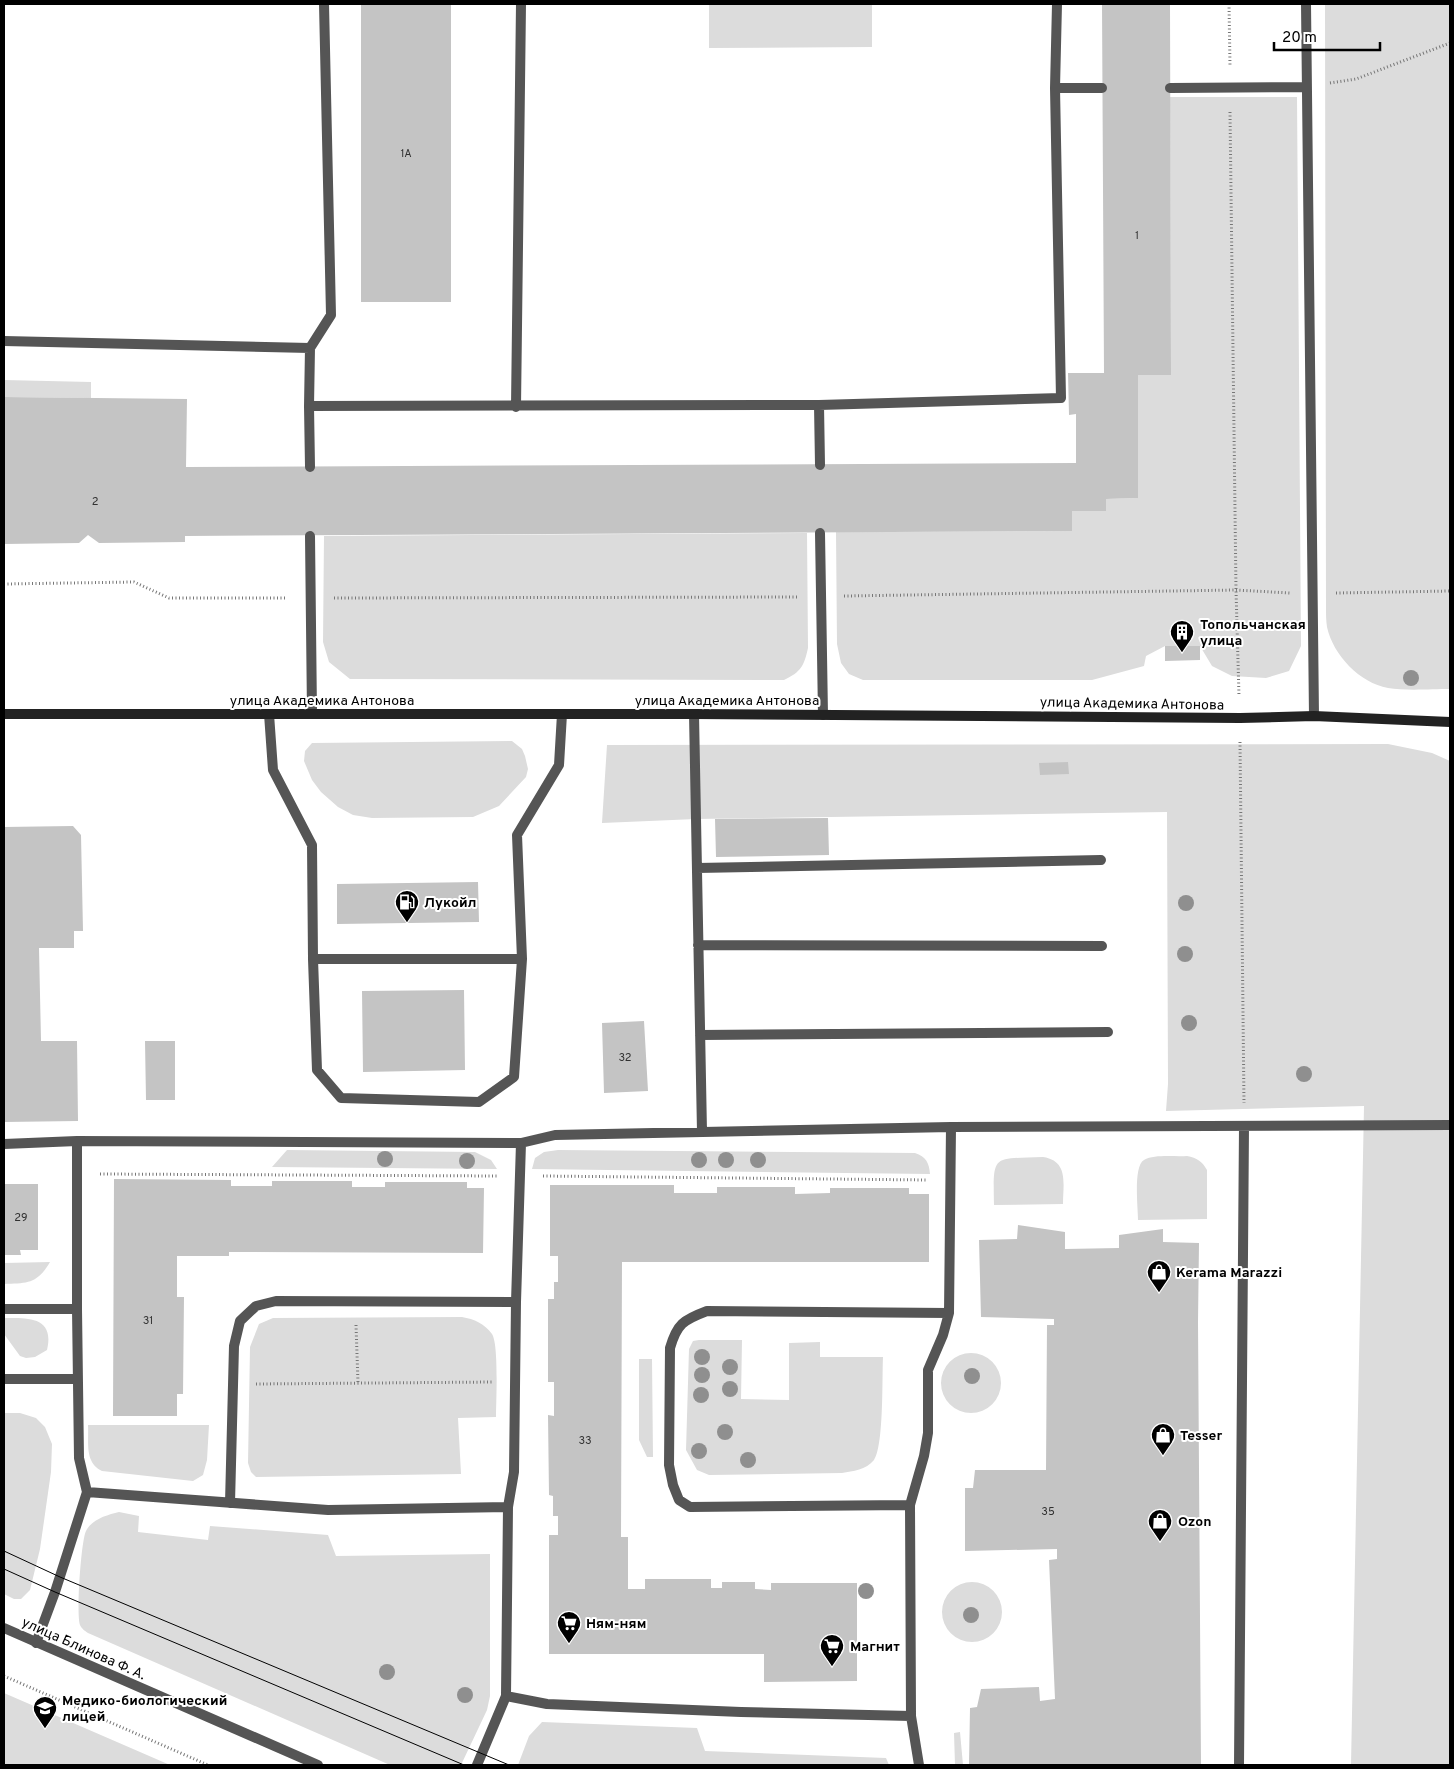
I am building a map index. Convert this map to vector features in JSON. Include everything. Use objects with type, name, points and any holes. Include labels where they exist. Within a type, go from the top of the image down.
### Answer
[{"type":"main road","name":"улица Академика Антонова","points":[[4,714],[694,714],[1240,718],[1314,716],[1450,722]]},
{"type":"street","points":[[310,467],[310,348],[331,315],[324,4]]},
{"type":"street","points":[[516,407],[521,4]]},
{"type":"street","points":[[309,406],[819,405],[1061,398],[1055,88],[1057,4]]},
{"type":"street","points":[[1306,4],[1314,716]]},
{"type":"street","points":[[1170,88],[1307,87]]},
{"type":"street","points":[[1055,88],[1102,88]]},
{"type":"street","points":[[4,341],[310,348]]},
{"type":"street","points":[[819,405],[820,464]]},
{"type":"street","points":[[820,533],[823,715]]},
{"type":"street","points":[[310,536],[312,714]]},
{"type":"street","points":[[269,714],[273,770],[312,845],[313,959],[317,1070],[341,1098],[479,1102],[514,1077],[522,959],[517,835],[559,765],[562,714]]},
{"type":"street","points":[[694,714],[702,1132]]},
{"type":"street","points":[[697,868],[1101,860]]},
{"type":"street","points":[[698,945],[1102,946]]},
{"type":"street","points":[[313,959],[522,959]]},
{"type":"street","points":[[700,1035],[1108,1032]]},
{"type":"street","points":[[4,1144],[77,1141],[521,1143],[556,1135],[702,1132],[951,1127],[1450,1124]]},
{"type":"street","points":[[1239,1765],[1244,1126]]},
{"type":"street","points":[[919,1765],[911,1716],[910,1505],[924,1456],[928,1433],[928,1370],[943,1335],[949,1313],[951,1127]]},
{"type":"street","points":[[36,1643],[55,1592],[87,1492],[79,1458],[77,1141]]},
{"type":"street","points":[[477,1765],[506,1696],[508,1507],[514,1472],[516,1302],[521,1143]]},
{"type":"street","points":[[230,1503],[234,1346],[240,1321],[256,1306],[276,1301],[516,1302]]},
{"type":"street","points":[[4,1309],[78,1309]]},
{"type":"street","points":[[910,1505],[690,1507],[679,1500],[673,1485],[669,1465],[670,1348],[675,1332],[688,1318],[707,1311],[949,1313]]},
{"type":"street","points":[[4,1379],[78,1379]]},
{"type":"street","points":[[87,1492],[328,1510],[508,1507]]},
{"type":"street","name":"улица Блинова Ф. А.","points":[[4,1628],[318,1765]]},
{"type":"street","points":[[506,1696],[557,1704],[741,1712],[911,1716]]},
{"type":"path","points":[[1229,4],[1244,1126]]},
{"type":"path","points":[[1307,87],[1356,79],[1450,43]]},
{"type":"path","points":[[4,584],[134,582],[170,598],[820,597],[1236,590],[1313,594],[1450,591]]},
{"type":"path","points":[[77,1174],[950,1180]]},
{"type":"path","points":[[356,1302],[358,1383]]},
{"type":"path","points":[[233,1384],[515,1382]]},
{"type":"path","points":[[4,1676],[208,1765]]},
{"type":"shaded area","points":[[709,4],[872,4],[872,47],[709,48]]},
{"type":"shaded area","points":[[1325,4],[1450,4],[1450,689],[1395,689],[1378,685],[1368,680],[1349,666],[1335,648],[1327,627]]},
{"type":"shaded area","points":[[1170,97],[1297,97],[1301,646],[1289,671],[1266,678],[1232,676],[1212,666],[1200,646],[1165,646],[1146,656],[1144,666],[1092,680],[863,680],[849,674],[841,663],[837,644],[836,532],[1072,531],[1072,511],[1106,499],[1138,498],[1138,375],[1171,375]]},
{"type":"shaded area","points":[[4,380],[91,382],[91,398],[4,397]]},
{"type":"shaded area","points":[[807,533],[808,648],[801,668],[784,680],[350,679],[329,662],[323,642],[324,536]]},
{"type":"shaded area","points":[[512,741],[522,749],[525,756],[528,769],[526,777],[499,806],[473,817],[372,818],[353,815],[338,807],[321,792],[312,780],[304,761],[305,751],[312,743]]},
{"type":"shaded area","points":[[1388,744],[1432,753],[1450,761],[1450,1765],[1351,1765],[1364,1106],[1166,1111],[1168,1084],[1167,812],[696,819],[602,823],[607,745]]},
{"type":"shaded area","points":[[287,1150],[475,1152],[491,1160],[497,1169],[272,1167]]},
{"type":"shaded area","points":[[558,1150],[915,1153],[926,1160],[930,1174],[532,1169],[535,1158],[544,1152]]},
{"type":"shaded area","points":[[1187,1156],[1199,1160],[1207,1170],[1207,1219],[1138,1220],[1137,1178],[1138,1170],[1144,1160],[1154,1157]]},
{"type":"shaded area","points":[[1043,1157],[1051,1159],[1061,1168],[1064,1181],[1063,1204],[994,1205],[994,1176],[999,1162],[1005,1159]]},
{"type":"shaded area","points":[[50,1262],[41,1275],[31,1281],[4,1284],[4,1263]]},
{"type":"shaded area","points":[[462,1317],[479,1323],[492,1334],[496,1350],[497,1387],[496,1417],[458,1418],[461,1474],[256,1477],[251,1472],[248,1463],[250,1347],[259,1324],[273,1318]]},
{"type":"shaded area","points":[[4,1318],[30,1319],[43,1325],[47,1331],[47,1350],[35,1357],[26,1358],[20,1356],[4,1334]]},
{"type":"shaded area","points":[[742,1340],[741,1399],[789,1400],[789,1343],[820,1342],[820,1357],[883,1357],[881,1427],[874,1460],[863,1468],[842,1473],[709,1475],[697,1470],[686,1450],[689,1349],[693,1341]]},
{"type":"shaded area","points":[[965,1353],[977,1353],[993,1361],[999,1371],[1001,1383],[999,1395],[993,1405],[977,1413],[965,1413],[949,1405],[941,1389],[941,1377],[949,1361]]},
{"type":"shaded area","points":[[639,1359],[652,1359],[653,1457],[647,1457],[639,1440]]},
{"type":"shaded area","points":[[4,1413],[20,1413],[36,1418],[45,1427],[52,1444],[51,1472],[40,1549],[30,1590],[21,1599],[14,1599],[4,1594]]},
{"type":"shaded area","points":[[88,1425],[209,1425],[207,1460],[203,1475],[193,1481],[102,1471],[96,1467],[90,1457]]},
{"type":"shaded area","points":[[119,1512],[139,1516],[138,1532],[208,1540],[210,1526],[328,1535],[336,1556],[490,1554],[490,1696],[487,1710],[461,1765],[390,1765],[88,1633],[80,1625],[79,1619],[79,1594],[84,1538],[86,1531],[92,1523],[105,1516]]},
{"type":"shaded area","points":[[966,1582],[978,1582],[994,1590],[1000,1600],[1002,1612],[1000,1624],[994,1634],[978,1642],[966,1642],[950,1634],[942,1618],[942,1606],[950,1590]]},
{"type":"shaded area","name":"Медико-биологический лицей","points":[[4,1693],[170,1765],[4,1765]]},
{"type":"shaded area","points":[[542,1722],[697,1728],[705,1751],[886,1758],[889,1765],[518,1765],[529,1736]]},
{"type":"shaded area","points":[[960,1732],[963,1765],[955,1765],[954,1733]]},
{"type":"building","points":[[361,4],[451,4],[451,302],[361,302]]},
{"type":"building","points":[[1102,4],[1170,4],[1171,375],[1138,375],[1138,498],[1106,499],[1106,511],[1072,511],[1072,531],[185,536],[185,542],[99,543],[88,535],[79,543],[4,544],[4,397],[187,399],[186,467],[1076,463],[1076,414],[1069,415],[1068,373],[1104,373]]},
{"type":"building","name":"Топольчанская улица","points":[[1165,646],[1200,646],[1200,660],[1165,661]]},
{"type":"building","points":[[1068,762],[1069,774],[1040,775],[1039,763]]},
{"type":"building","points":[[828,818],[829,855],[716,857],[715,819]]},
{"type":"building","points":[[73,826],[81,835],[83,931],[74,931],[74,948],[39,948],[41,1041],[77,1041],[78,1121],[4,1122],[4,827]]},
{"type":"building","points":[[478,882],[479,922],[337,924],[337,884]]},
{"type":"building","points":[[464,990],[465,1070],[363,1072],[362,991]]},
{"type":"building","points":[[644,1021],[648,1091],[604,1093],[602,1023]]},
{"type":"building","points":[[145,1041],[175,1041],[175,1100],[146,1100]]},
{"type":"building","points":[[114,1179],[231,1180],[231,1186],[272,1186],[272,1181],[352,1181],[352,1187],[385,1187],[385,1182],[467,1182],[467,1188],[484,1188],[483,1253],[229,1252],[229,1256],[177,1256],[177,1297],[184,1297],[183,1394],[177,1394],[177,1416],[113,1416]]},
{"type":"building","points":[[4,1184],[38,1184],[38,1250],[20,1250],[21,1255],[4,1255]]},
{"type":"building","points":[[550,1185],[674,1185],[674,1193],[717,1193],[717,1187],[795,1187],[795,1194],[830,1193],[830,1188],[909,1188],[909,1194],[929,1194],[929,1262],[622,1262],[621,1537],[628,1537],[628,1589],[645,1589],[645,1579],[711,1579],[711,1588],[722,1588],[722,1582],[755,1582],[755,1589],[771,1590],[771,1583],[857,1583],[857,1681],[764,1682],[764,1654],[549,1654],[549,1535],[558,1535],[558,1516],[553,1516],[553,1496],[549,1495],[548,1415],[554,1416],[554,1382],[548,1382],[548,1299],[554,1299],[554,1282],[558,1282],[558,1256],[550,1256]]},
{"type":"building","points":[[1018,1225],[1065,1232],[1065,1249],[1119,1248],[1119,1235],[1163,1229],[1163,1242],[1199,1243],[1201,1765],[969,1765],[970,1708],[977,1707],[981,1689],[1039,1687],[1040,1701],[1055,1699],[1049,1560],[1057,1559],[1057,1549],[965,1551],[965,1488],[973,1488],[975,1470],[1046,1470],[1047,1325],[1054,1325],[1054,1319],[981,1317],[979,1240],[1017,1239]]},
{"type":"tram line","points":[[4,1551],[60,1577],[509,1765]]},
{"type":"tram line","points":[[4,1569],[464,1765]]},
{"type":"place","name":"Топольчанская улица","points":[[1182,653]]},
{"type":"place","name":"Лукойл","points":[[407,923]]},
{"type":"place","name":"Kerama Marazzi","points":[[1159,1293]]},
{"type":"place","name":"Tesser","points":[[1163,1456]]},
{"type":"place","name":"Ozon","points":[[1160,1542]]},
{"type":"place","name":"Ням-ням","points":[[569,1644]]},
{"type":"place","name":"Магнит","points":[[832,1667]]},
{"type":"place","name":"Медико-биологический лицей","points":[[45,1729]]}]
